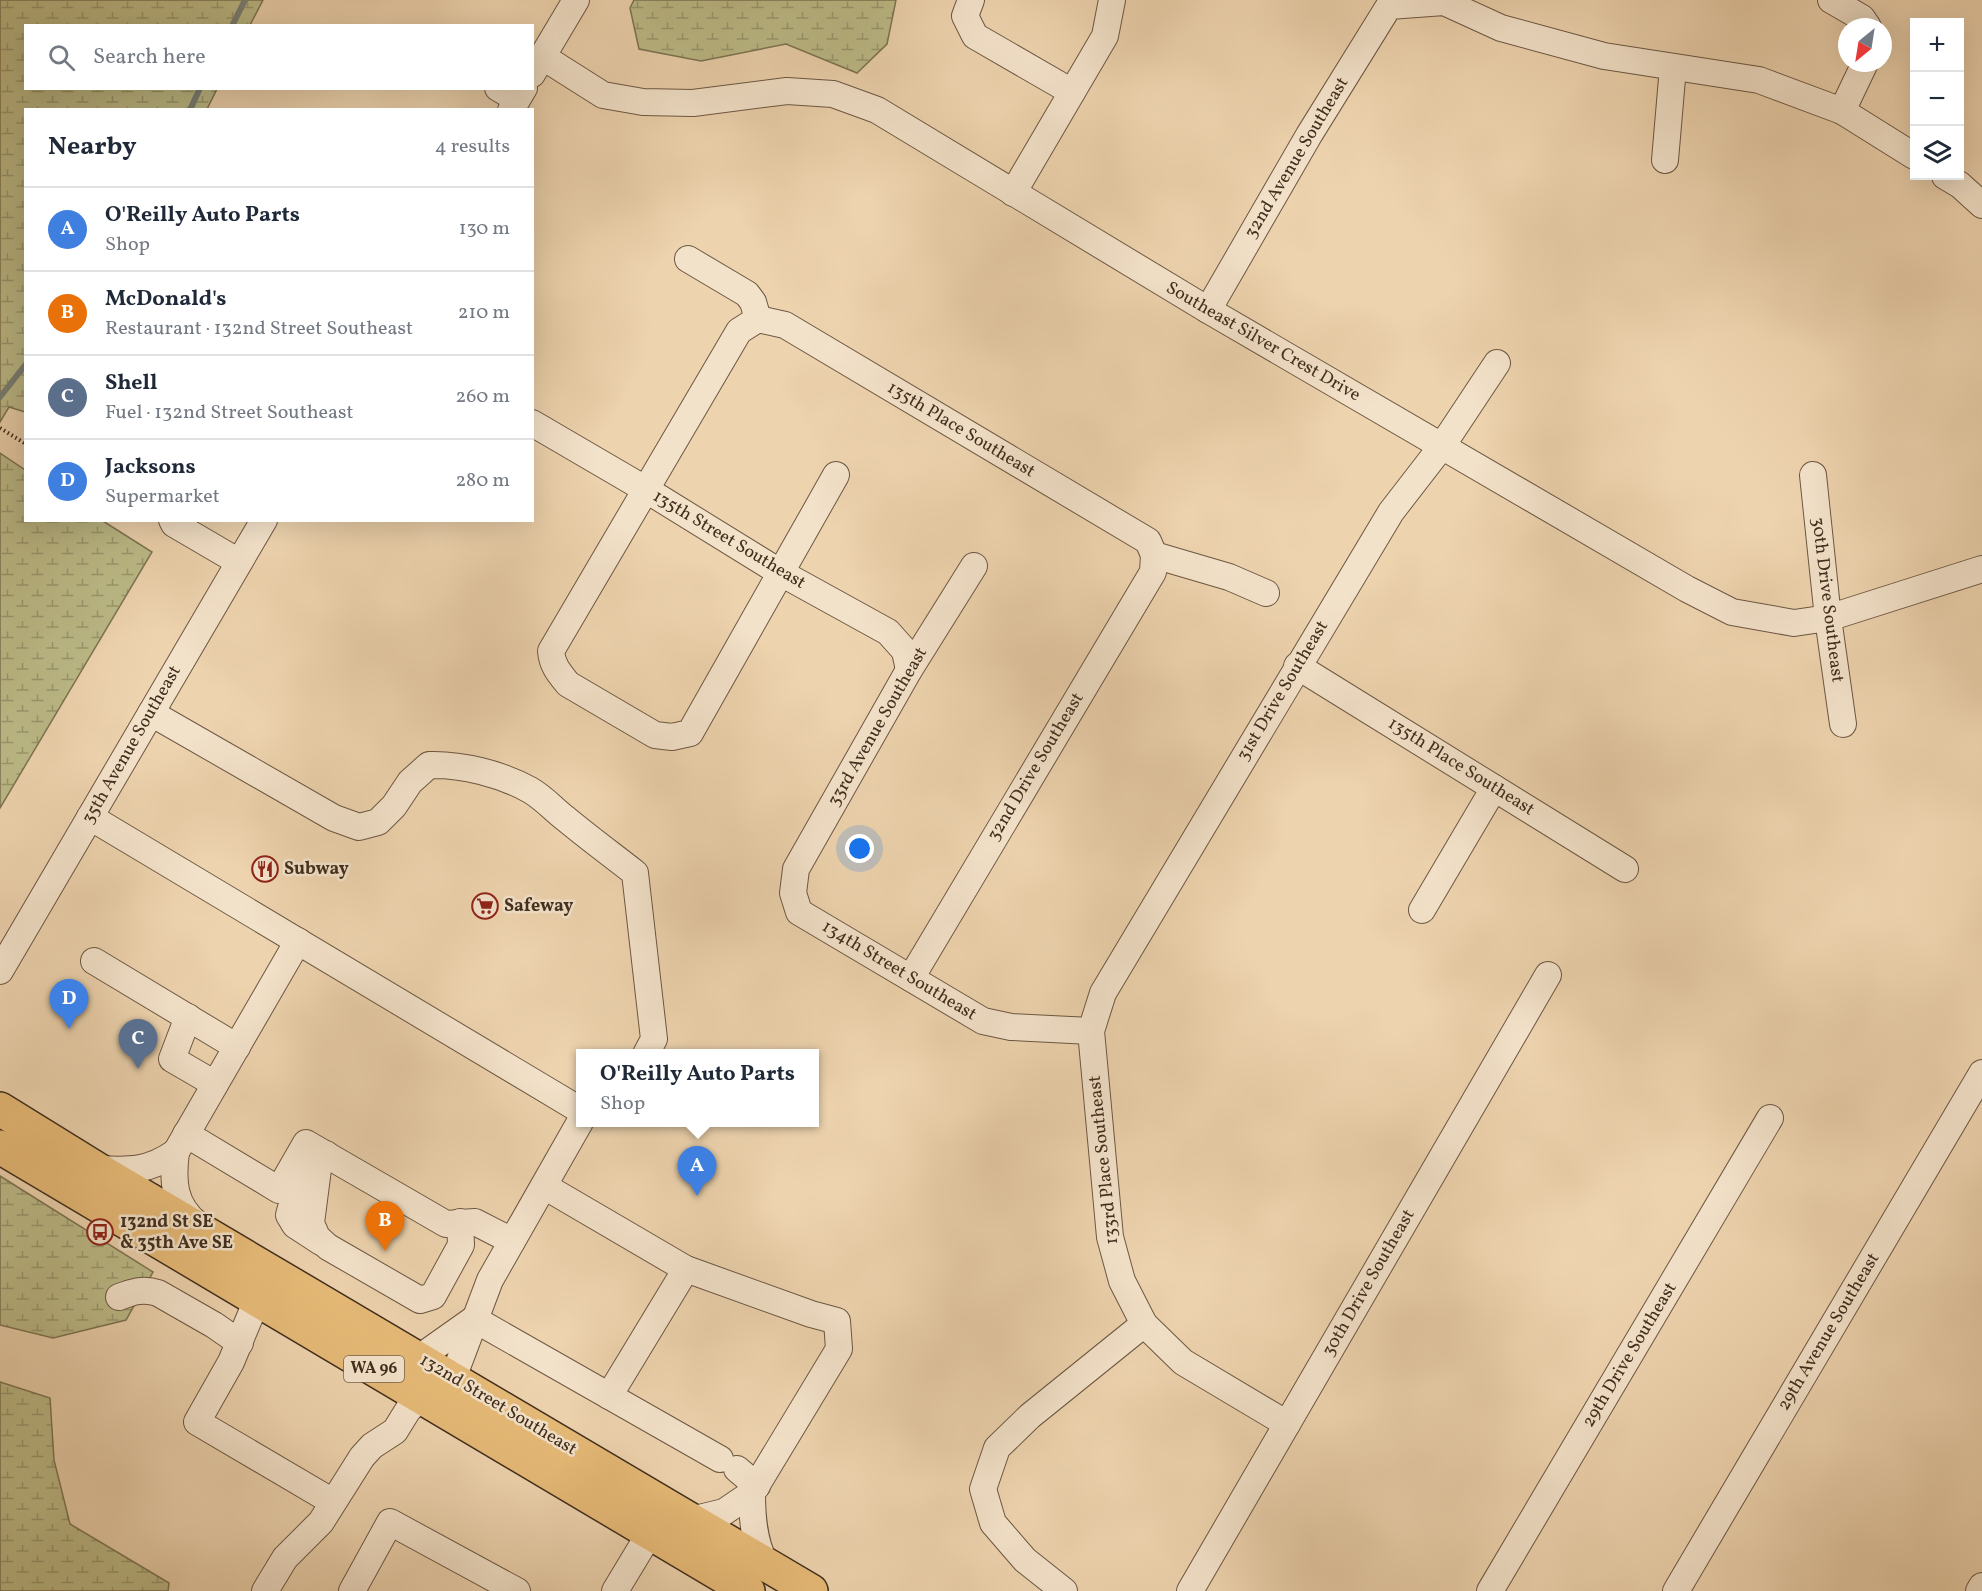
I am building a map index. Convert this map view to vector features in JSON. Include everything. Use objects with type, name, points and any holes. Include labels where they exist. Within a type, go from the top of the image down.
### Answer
[{"type":"main road","name":"132nd Street Southeast","points":[[0,1109],[97,1169],[691,1520],[773,1577],[811,1591]]},
{"type":"main road","name":"132nd Street Southeast","points":[[0,1147],[748,1591]]},
{"type":"main road","points":[[264,1304],[285,1305],[306,1311],[412,1372],[453,1378]]},
{"type":"main road","points":[[421,1397],[436,1392],[444,1393],[545,1452],[554,1454],[570,1448]]},
{"type":"main road","points":[[650,1533],[669,1532],[688,1536],[773,1577]]},
{"type":"street","points":[[538,65],[576,0]]},
{"type":"street","points":[[1013,193],[1104,36],[1112,0]]},
{"type":"street","points":[[1831,0],[1862,18]]},
{"type":"street","name":"32nd Avenue Southeast","points":[[1208,310],[1309,135],[1389,6],[1444,2],[1501,28],[1604,56],[1673,67]]},
{"type":"street","points":[[968,8],[975,36],[1072,92]]},
{"type":"street","name":"Southeast Silver Crest Drive","points":[[538,65],[603,94],[643,102],[693,103],[787,91],[833,94],[877,110],[1208,310],[1687,590],[1732,612],[1794,623],[1828,618],[1982,569]]},
{"type":"street","points":[[1665,160],[1673,67],[1759,80],[1842,111],[1910,154]]},
{"type":"street","points":[[1842,111],[1861,72]]},
{"type":"street","points":[[1952,180],[1982,205]]},
{"type":"street","points":[[688,259],[747,294],[753,302],[758,319],[739,331],[551,651],[552,663],[568,684],[655,735],[672,737],[690,733],[836,476]]},
{"type":"street","name":"135th Place Southeast","points":[[758,319],[785,325],[1077,499],[1148,542],[1154,555]]},
{"type":"street","name":"31st Drive Southeast","points":[[1091,1031],[1103,993],[1390,512],[1442,446],[1497,363]]},
{"type":"street","name":"135th Street Southeast","points":[[534,424],[781,573],[888,632],[905,651],[909,670]]},
{"type":"street","name":"30th Drive Southeast","points":[[1812,475],[1843,724]]},
{"type":"street","points":[[173,522],[239,562]]},
{"type":"street","name":"35th Avenue Southeast","points":[[0,971],[263,522]]},
{"type":"street","points":[[1154,555],[1229,577],[1266,593]]},
{"type":"street","name":"32nd Drive Southeast","points":[[911,978],[1153,572],[1154,555]]},
{"type":"street","name":"33rd Avenue Southeast","points":[[794,893],[796,869],[909,670],[974,566]]},
{"type":"street","name":"135th Place Southeast","points":[[1297,666],[1625,869]]},
{"type":"street","points":[[151,713],[333,818],[359,827],[378,822],[394,806],[410,782],[429,765],[450,765],[484,772],[530,790],[635,873],[654,1039],[648,1049]]},
{"type":"street","points":[[1422,910],[1494,788]]},
{"type":"street","points":[[90,817],[576,1108]]},
{"type":"street","name":"134th Street Southeast","points":[[794,893],[799,912],[983,1020],[1011,1027],[1091,1031]]},
{"type":"street","points":[[97,1169],[139,1170],[165,1160],[181,1143],[298,941]]},
{"type":"street","points":[[94,961],[237,1047]]},
{"type":"street","name":"30th Drive Southeast","points":[[1191,1591],[1548,975]]},
{"type":"street","points":[[188,1017],[172,1059],[215,1084]]},
{"type":"street","name":"133rd Place Southeast","points":[[1091,1031],[1110,1236],[1122,1281],[1144,1324],[1183,1362],[1287,1424]]},
{"type":"street","name":"29th Avenue Southeast","points":[[1676,1591],[1982,1073]]},
{"type":"street","name":"29th Drive Southeast","points":[[1490,1591],[1770,1118]]},
{"type":"street","points":[[453,1378],[490,1280],[577,1127]]},
{"type":"street","points":[[181,1143],[279,1190],[306,1143],[322,1161],[446,1224],[460,1221],[475,1222],[512,1241]]},
{"type":"street","points":[[181,1143],[175,1185],[180,1206],[211,1236]]},
{"type":"street","points":[[322,1161],[311,1223],[317,1237],[328,1247],[420,1300],[433,1296],[461,1245],[460,1221]]},
{"type":"street","points":[[544,1186],[686,1269],[811,1314],[837,1321],[839,1349],[754,1489],[724,1512],[691,1520]]},
{"type":"street","points":[[615,1400],[686,1269]]},
{"type":"street","points":[[118,1297],[141,1290],[158,1293],[214,1325],[240,1343]]},
{"type":"street","points":[[264,1304],[197,1422],[333,1502]]},
{"type":"street","points":[[419,1358],[474,1319]]},
{"type":"street","points":[[474,1319],[729,1464],[754,1489],[752,1515],[758,1549],[773,1577]]},
{"type":"street","points":[[1064,1591],[1025,1560],[993,1523],[983,1489],[997,1448],[1030,1416],[1144,1324]]},
{"type":"street","points":[[265,1591],[285,1558],[321,1521],[362,1456],[372,1446],[395,1431],[408,1410],[421,1397]]},
{"type":"street","points":[[352,1591],[390,1522],[506,1589]]},
{"type":"street","points":[[615,1591],[650,1533]]},
{"type":"street","points":[[1979,1591],[1982,1586]]},
{"type":"path","points":[[0,428],[24,443]]},
{"type":"green space","points":[[0,0],[263,0],[251,24],[24,24],[24,90],[216,90],[208,108],[24,108],[24,412],[9,407],[0,422]]},
{"type":"green space","points":[[634,0],[896,0],[887,44],[857,73],[786,44],[701,61],[639,49],[630,8]]},
{"type":"green space","points":[[0,453],[24,469],[24,522],[105,522],[152,552],[0,808]]},
{"type":"green space","points":[[0,1176],[153,1272],[126,1320],[53,1338],[0,1325]]},
{"type":"green space","points":[[0,1382],[50,1398],[54,1460],[70,1524],[169,1583],[168,1591],[0,1591]]},
{"type":"waterway","points":[[233,24],[245,0]]},
{"type":"waterway","points":[[191,108],[199,90]]},
{"type":"waterway","points":[[0,397],[24,367]]},
{"type":"place","name":"Subway","points":[[265,869]]},
{"type":"place","name":"Safeway","points":[[485,906]]},
{"type":"place","name":"Jacksons","points":[[69,1029]]},
{"type":"place","name":"Shell","points":[[138,1069]]},
{"type":"place","name":"O'Reilly Auto Parts","points":[[697,1196]]},
{"type":"place","name":"132nd St SE & 35th Ave SE","points":[[100,1232]]},
{"type":"place","name":"McDonald's","points":[[385,1251]]}]
